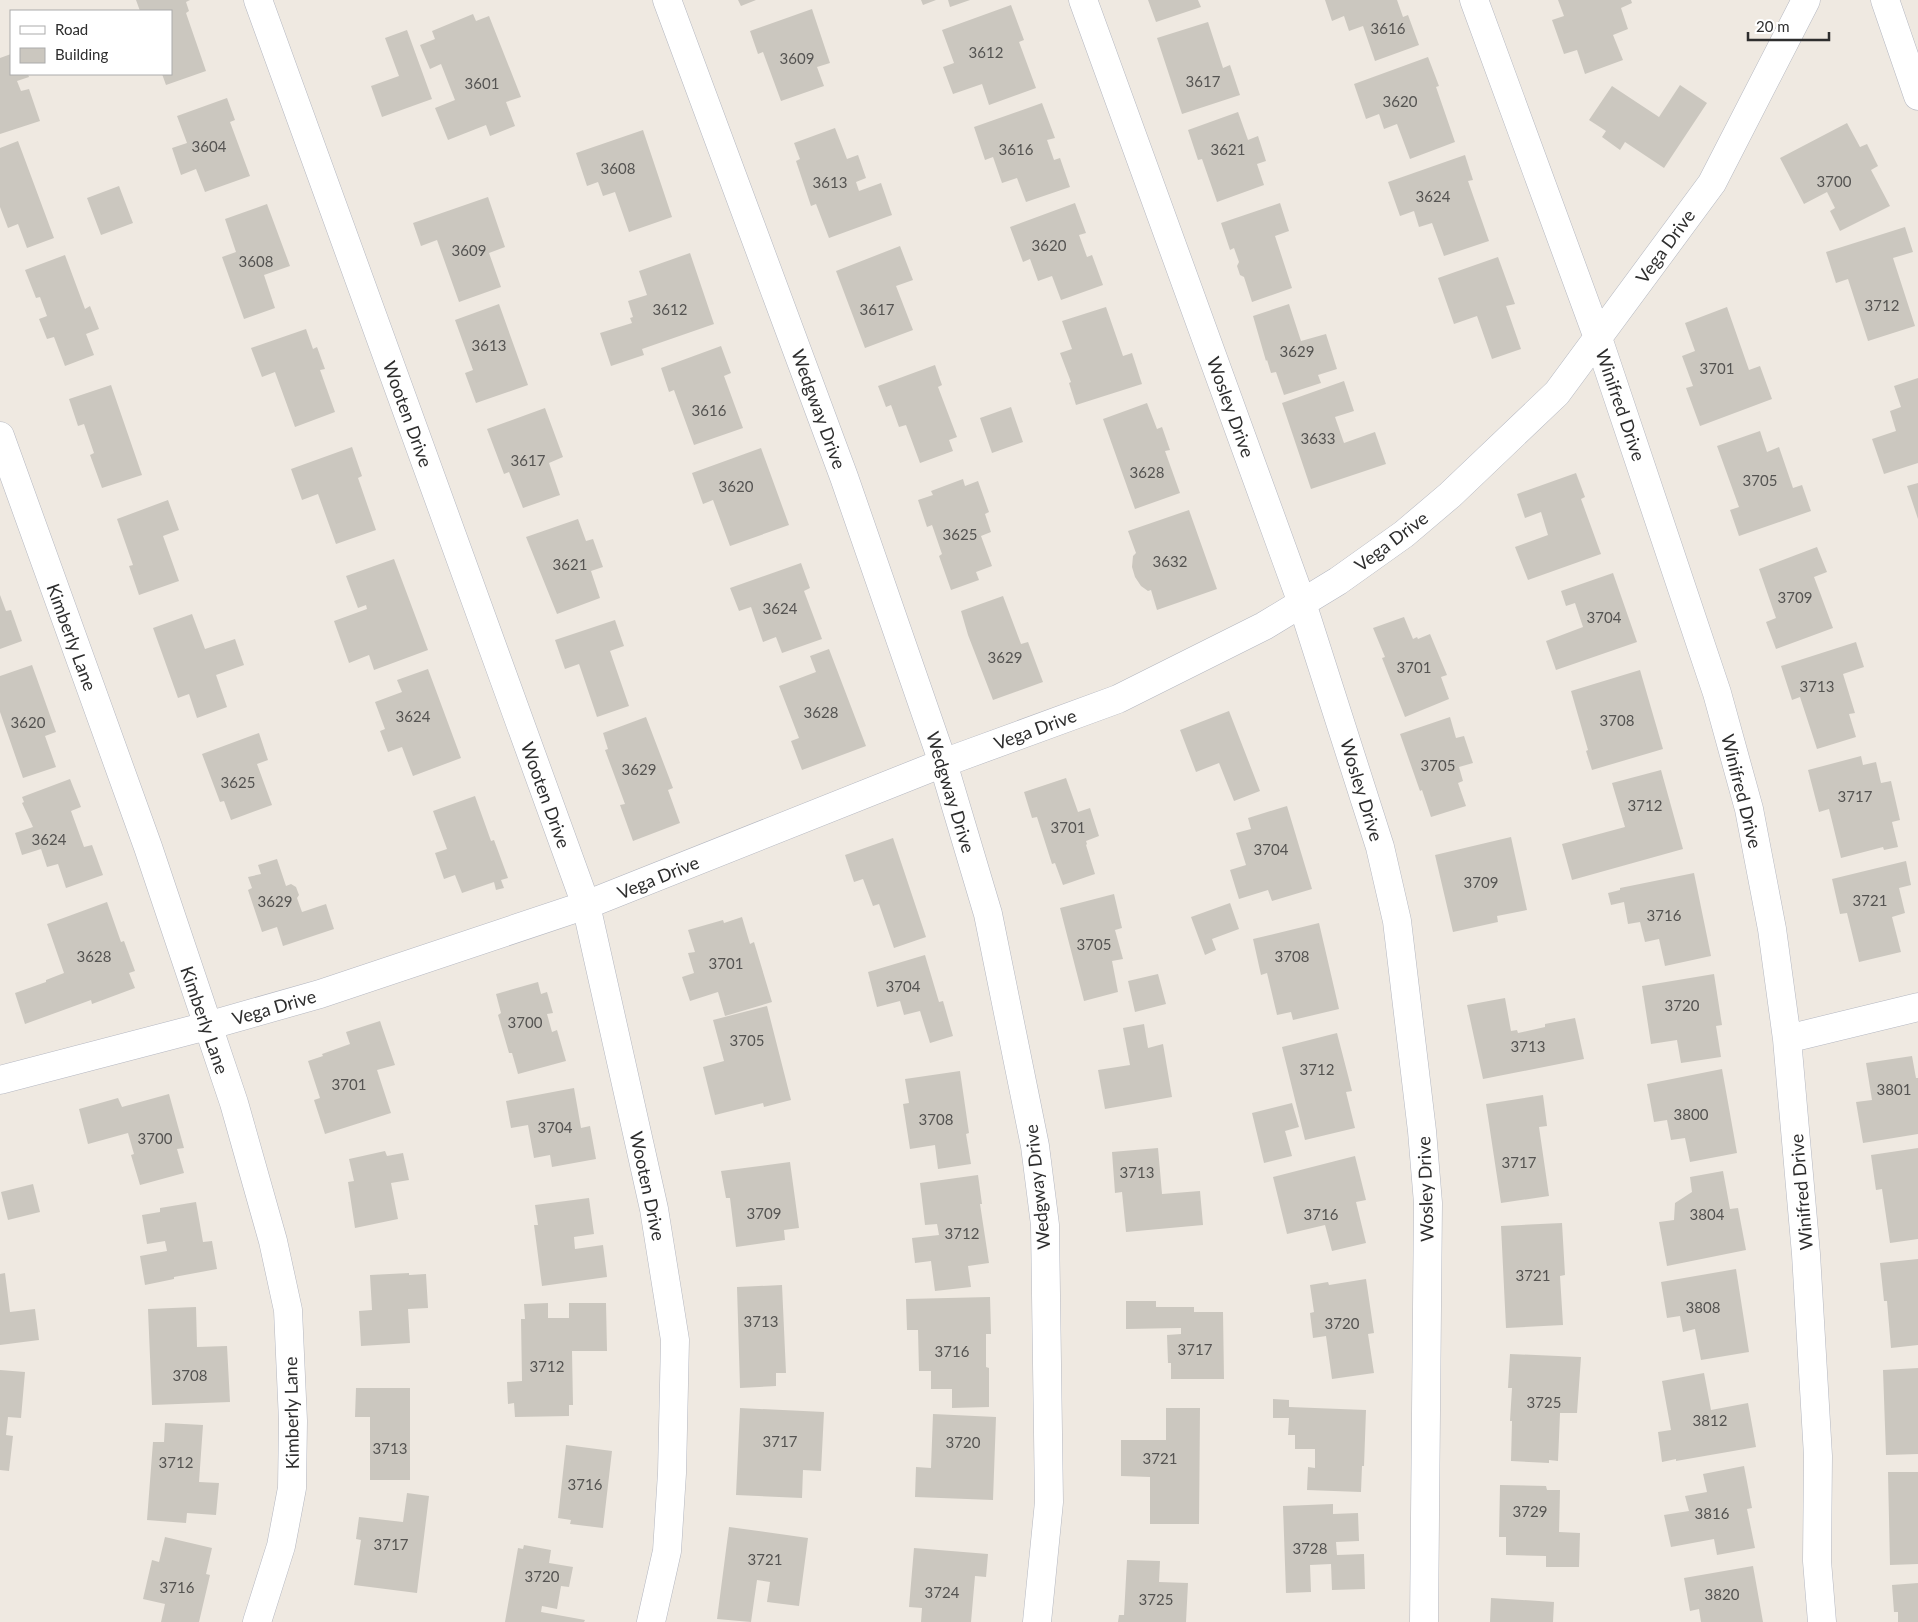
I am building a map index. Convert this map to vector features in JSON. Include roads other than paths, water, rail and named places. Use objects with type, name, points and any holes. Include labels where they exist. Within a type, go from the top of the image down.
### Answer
[{"type":"street","name":"Wooten Drive","points":[[258,0],[586,905],[654,1209],[674,1340],[672,1473],[667,1551],[651,1622]]},
{"type":"street","name":"Wedgway Drive","points":[[667,0],[844,477],[943,763],[988,914],[1036,1146],[1045,1225],[1049,1502],[1036,1622]]},
{"type":"street","name":"Wosley Drive","points":[[1083,0],[1302,603],[1382,856],[1397,921],[1422,1131],[1428,1203],[1424,1622]]},
{"type":"street","name":"Winifred Drive","points":[[1474,0],[1598,338],[1717,693],[1747,800],[1772,929],[1788,1039],[1806,1254],[1818,1456],[1817,1561],[1822,1622]]},
{"type":"street","name":"Vega Drive","points":[[0,1080],[207,1026],[320,994],[586,905],[943,763],[1118,699],[1264,626],[1338,581],[1397,539],[1450,495],[1557,393],[1712,183],[1806,0]]},
{"type":"street","points":[[1885,0],[1918,96]]},
{"type":"street","name":"Kimberly Lane","points":[[0,436],[148,847],[234,1103],[273,1241],[288,1310],[293,1421],[292,1488],[281,1546],[257,1622]]},
{"type":"street","points":[[1788,1039],[1918,1007]]}]
